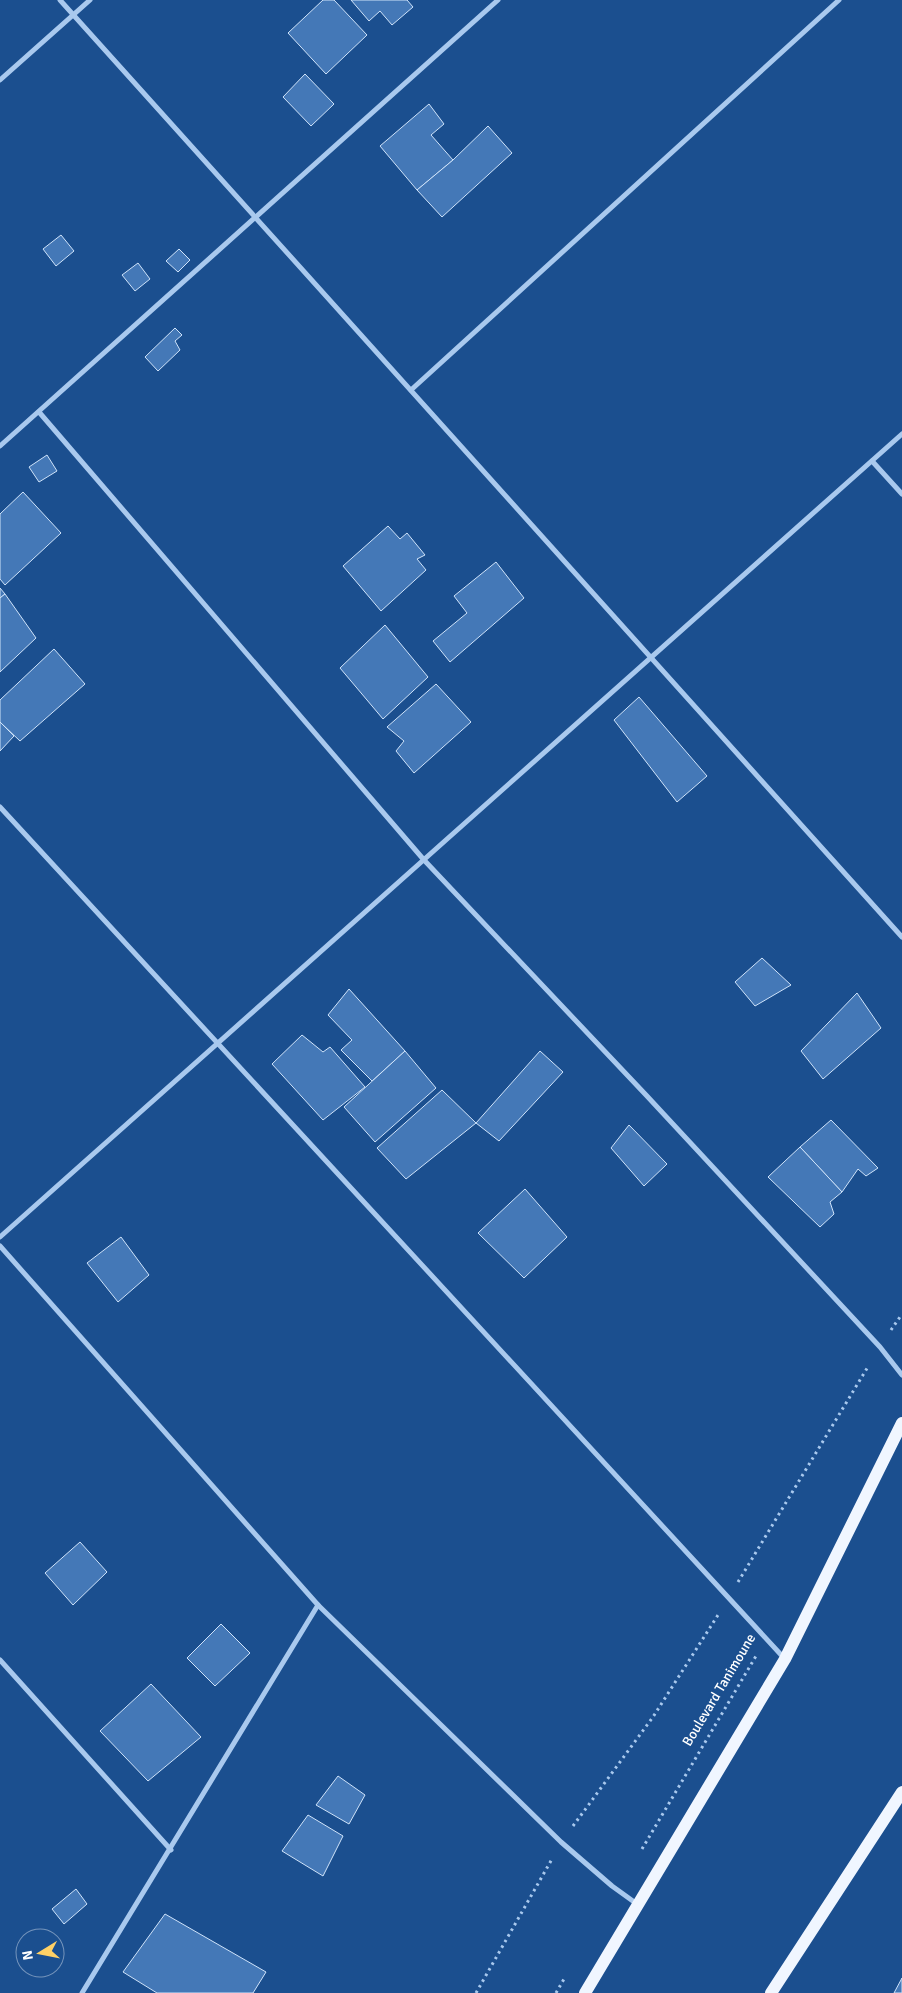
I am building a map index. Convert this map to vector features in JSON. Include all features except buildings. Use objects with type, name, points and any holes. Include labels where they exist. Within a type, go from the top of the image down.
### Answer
[{"type":"main road","points":[[585,1993],[785,1658],[902,1423]]},
{"type":"main road","points":[[771,1993],[901,1796]]},
{"type":"street","points":[[60,0],[902,937]]},
{"type":"street","points":[[0,80],[90,0]]},
{"type":"street","points":[[0,446],[498,0]]},
{"type":"street","points":[[411,390],[839,0]]},
{"type":"street","points":[[39,412],[424,860],[880,1347],[902,1375]]},
{"type":"street","points":[[0,1237],[902,434]]},
{"type":"street","points":[[872,461],[902,494]]},
{"type":"street","points":[[0,806],[728,1599],[785,1658]]},
{"type":"street","points":[[0,1246],[318,1605],[561,1842],[612,1886],[638,1905]]},
{"type":"street","points":[[82,1993],[171,1850],[318,1605]]},
{"type":"street","points":[[0,1660],[171,1850]]},
{"type":"path","points":[[476,1993],[561,1842],[652,1718],[728,1599],[880,1347],[902,1314]]},
{"type":"path","name":"Boulevard Tanimoune","points":[[637,1857],[766,1640]]},
{"type":"path","points":[[556,1993],[565,1977]]}]
